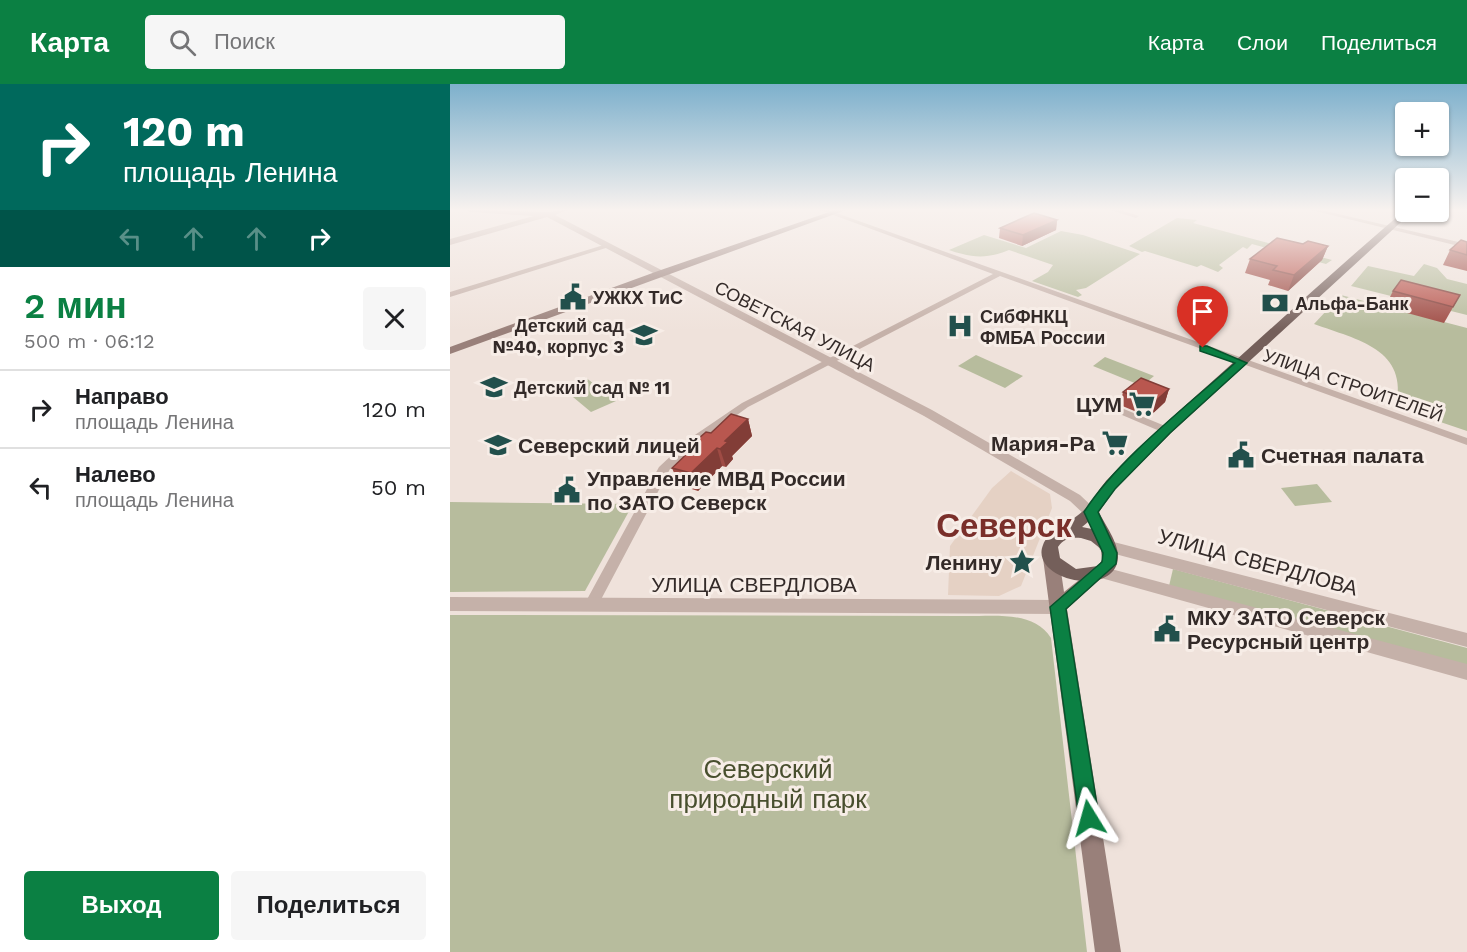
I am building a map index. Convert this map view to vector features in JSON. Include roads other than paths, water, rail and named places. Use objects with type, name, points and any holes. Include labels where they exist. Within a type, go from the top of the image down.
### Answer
[{"type":"main road","points":[[450,351],[723,251]]},
{"type":"main road","points":[[1108,952],[1050,546],[1055,539],[1091,512],[1110,486],[1166,430],[1363,251]]},
{"type":"main road","points":[[1058,607],[1100,572],[1110,560],[1107,546],[1091,512]]},
{"type":"main road","points":[[1063,534],[1078,532],[1089,534],[1107,546]]},
{"type":"main road","points":[[1051,558],[1061,569],[1075,575],[1086,576],[1100,572]]},
{"type":"street","points":[[450,295],[593,251]]},
{"type":"street","name":"СОВЕТСКАЯ УЛИЦА","points":[[616,251],[928,413],[1062,491],[1091,512]]},
{"type":"street","name":"УЛИЦА СТРОИТЕЛЕЙ","points":[[937,251],[1242,363],[1467,442]]},
{"type":"street","points":[[591,605],[665,467],[680,452],[710,428],[745,405],[999,274]]},
{"type":"street","points":[[1119,410],[1166,430]]},
{"type":"street","name":"УЛИЦА СВЕРДЛОВА","points":[[1107,546],[1467,640]]},
{"type":"street","points":[[1100,572],[1467,672]]},
{"type":"street","name":"УЛИЦА СВЕРДЛОВА","points":[[450,604],[1058,607]]},
{"type":"place","name":"УЖКХ ТиС","points":[[573,297]]},
{"type":"place","name":"Альфа-Банк","points":[[1275,303]]},
{"type":"place","name":"СибФНКЦ ФМБА России","points":[[960,326]]},
{"type":"place","name":"Детский сад №40, корпус 3","points":[[644,335]]},
{"type":"place","name":"Детский сад № 11","points":[[494,387]]},
{"type":"place","name":"ЦУМ","points":[[1142,404]]},
{"type":"place","name":"Мария-Ра","points":[[1115,443]]},
{"type":"place","name":"Северский лицей","points":[[498,445]]},
{"type":"place","name":"Счетная палата","points":[[1241,455]]},
{"type":"place","name":"Управление МВД России по ЗАТО Северск","points":[[567,490]]},
{"type":"place","name":"Ленину","points":[[1022,562]]},
{"type":"place","name":"МКУ ЗАТО Северск Ресурсный центр","points":[[1167,629]]},
{"type":"district","name":"Северск","points":[[1004,525]]},
{"type":"park label","name":"Северский природный парк","points":[[768,784]]}]
